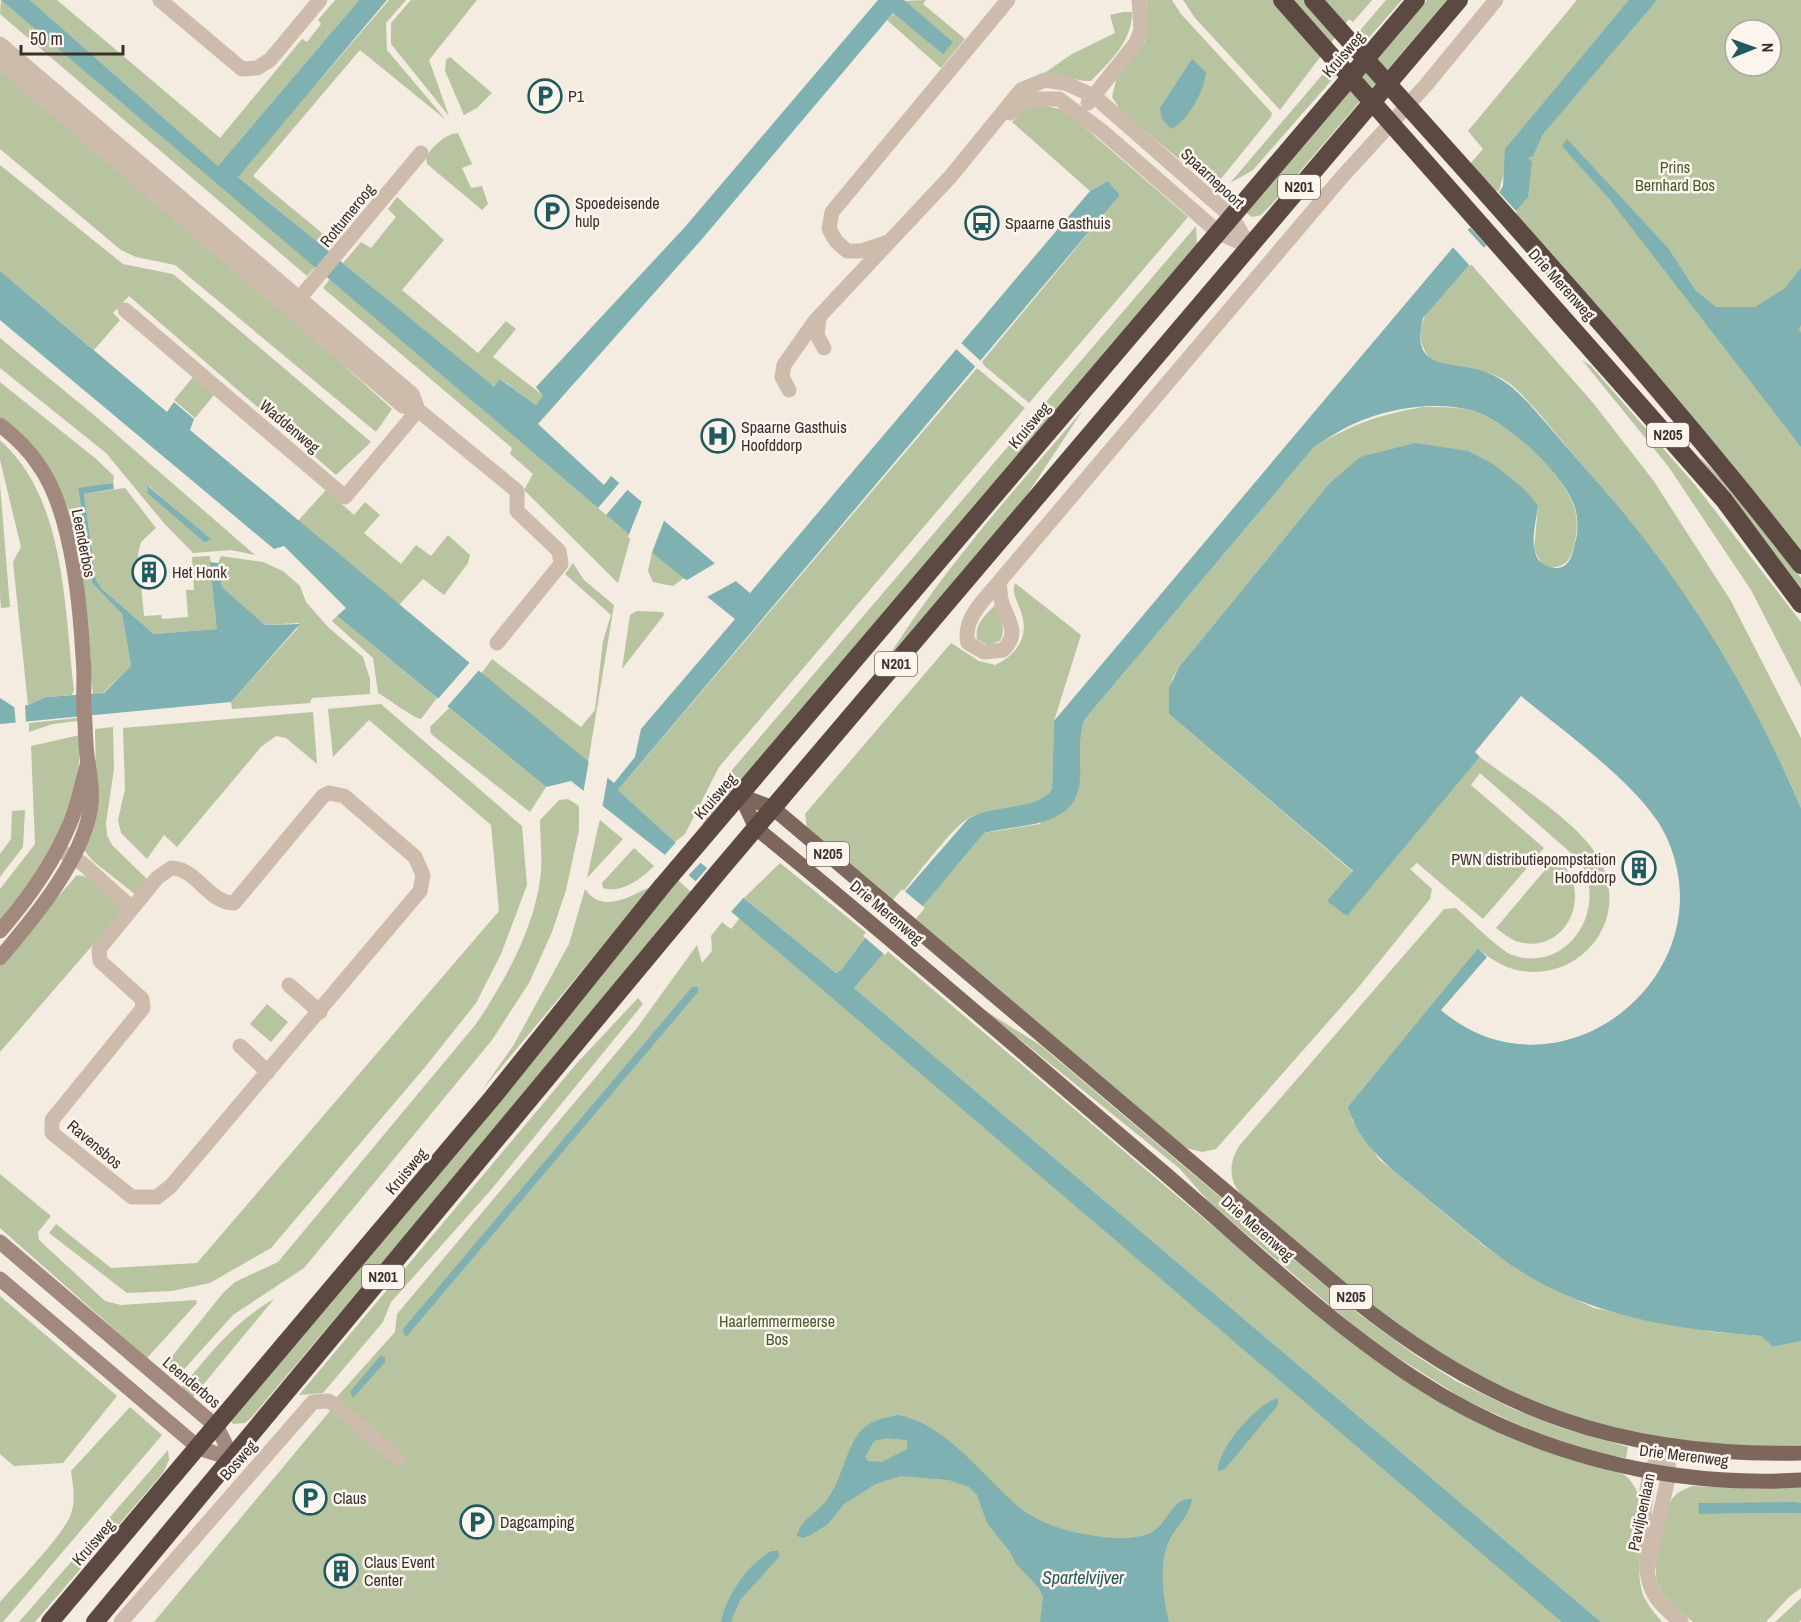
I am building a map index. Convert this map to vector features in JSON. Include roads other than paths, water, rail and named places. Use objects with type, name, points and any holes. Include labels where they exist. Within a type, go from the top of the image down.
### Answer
[{"type":"highway","name":"Drie Merenweg","points":[[1282,0],[1527,274],[1724,500],[1801,604]]},
{"type":"highway","name":"Drie Merenweg","points":[[1313,0],[1726,468],[1801,565]]},
{"type":"highway","name":"Kruisweg","points":[[50,1622],[494,1097],[663,885],[696,849],[1416,0]]},
{"type":"highway","name":"N201","points":[[95,1622],[690,905],[1459,0]]},
{"type":"main road","name":"Leenderbos","points":[[0,425],[18,440],[39,464],[62,513],[77,598],[84,659],[82,688]]},
{"type":"main road","name":"Leenderbos","points":[[0,435],[28,463],[51,508],[59,535],[82,688],[88,762],[93,783],[91,807],[84,832],[72,857],[35,916],[0,958]]},
{"type":"main road","name":"Leenderbos","points":[[0,931],[24,901],[57,849],[74,812],[88,762]]},
{"type":"main road","name":"Drie Merenweg","points":[[741,796],[773,808],[1352,1298],[1403,1339],[1451,1370],[1528,1408],[1576,1425],[1667,1446],[1727,1453],[1801,1453]]},
{"type":"main road","name":"Drie Merenweg","points":[[741,796],[756,828],[1293,1284],[1413,1378],[1476,1413],[1538,1442],[1614,1464],[1669,1474],[1727,1480],[1801,1480]]},
{"type":"main road","name":"Leenderbos","points":[[0,1242],[217,1427],[232,1459]]},
{"type":"main road","points":[[0,1279],[199,1448],[232,1459]]},
{"type":"street","points":[[160,0],[242,69],[257,68],[270,60],[320,0]]},
{"type":"street","name":"Spaarnepoort","points":[[892,238],[879,247],[847,251],[836,241],[829,229],[832,212],[1008,0]]},
{"type":"street","points":[[1081,113],[1136,43],[1141,30],[1139,0]]},
{"type":"street","points":[[999,582],[1341,178],[1426,85],[1496,0]]},
{"type":"street","points":[[0,44],[295,304],[404,406],[418,410],[517,491],[517,512],[559,551],[561,564],[497,643]]},
{"type":"street","points":[[0,62],[295,304]]},
{"type":"street","name":"Spaarnepoort","points":[[789,390],[782,377],[786,359],[819,317],[993,127],[1021,90],[1046,80],[1065,82],[1094,96],[1232,217],[1249,246]]},
{"type":"street","name":"Spaarnepoort","points":[[993,127],[1022,104],[1039,99],[1059,99],[1081,113],[1219,233],[1249,246]]},
{"type":"street","name":"Rottumeroog","points":[[295,304],[320,277],[421,153]]},
{"type":"street","name":"Waddenweg","points":[[125,310],[345,497],[418,410]]},
{"type":"street","points":[[819,317],[817,335],[824,348]]},
{"type":"street","name":"Ravensbos","points":[[338,793],[415,857],[423,875],[420,891],[320,1012],[171,1186],[158,1197],[132,1197],[52,1133],[52,1120],[143,1008],[142,999],[100,961],[99,949],[157,878],[171,868],[180,868],[223,903],[234,903],[323,796],[338,793]]},
{"type":"street","points":[[57,849],[72,857],[122,897],[132,908]]},
{"type":"street","points":[[289,985],[320,1012]]},
{"type":"street","points":[[240,1046],[268,1072]]},
{"type":"street","name":"Bosweg","points":[[121,1622],[313,1402],[328,1401],[334,1404],[398,1459]]},
{"type":"street","name":"Paviljoenlaan","points":[[1667,1446],[1650,1471],[1644,1510],[1647,1571],[1649,1588],[1659,1604],[1681,1622]]},
{"type":"street","name":"Paviljoenlaan","points":[[1647,1571],[1669,1474],[1667,1446]]},
{"type":"water","points":[[1,0],[30,0],[218,166],[359,0],[387,0],[238,177],[494,387],[500,379],[536,405],[543,396],[536,387],[685,227],[878,0],[904,0],[953,42],[943,54],[893,13],[702,239],[538,424],[604,485],[611,476],[750,593],[1090,191],[1108,181],[1120,195],[618,790],[675,842],[836,973],[841,970],[868,934],[968,819],[989,811],[1036,801],[1052,789],[1054,721],[1498,194],[1503,186],[1505,149],[1629,0],[1657,0],[1543,134],[1533,156],[1528,158],[1532,162],[1528,197],[1423,318],[1420,336],[1422,349],[1428,357],[1438,362],[1488,373],[1505,382],[1520,394],[1626,516],[1677,584],[1724,656],[1765,731],[1801,808],[1801,1341],[1773,1347],[1761,1336],[1674,1326],[1618,1314],[1564,1294],[1537,1281],[1479,1241],[1379,1157],[1360,1134],[1348,1107],[1478,948],[1487,957],[1441,1010],[1487,1037],[1535,1045],[1581,1035],[1622,1012],[1655,977],[1675,934],[1679,886],[1665,834],[1654,816],[1620,779],[1521,696],[1475,752],[1480,757],[1347,916],[1327,901],[1353,871],[1169,714],[1169,688],[1179,667],[1328,485],[1360,457],[1415,443],[1468,451],[1493,464],[1525,490],[1538,506],[1534,547],[1539,560],[1554,568],[1568,563],[1576,540],[1577,520],[1571,498],[1562,483],[1535,452],[1503,426],[1474,411],[1445,406],[1397,410],[1366,418],[1314,447],[1085,719],[1080,741],[1080,779],[1076,796],[1069,808],[1058,816],[1044,821],[984,833],[854,988],[1601,1622],[1562,1622],[665,855],[571,781],[546,787],[337,616],[346,608],[284,546],[274,549],[0,320],[0,271],[167,412],[174,402],[194,419],[190,430],[614,783],[635,757],[641,729],[735,619],[631,536]]},
{"type":"water","points":[[1192,59],[1206,72],[1205,79],[1189,112],[1171,129],[1162,119],[1160,108]]},
{"type":"water","points":[[1567,139],[1668,248],[1696,291],[1716,307],[1755,307],[1784,289],[1801,268],[1801,325],[1799,329],[1801,333],[1801,447],[1610,200],[1562,146]]},
{"type":"water","points":[[113,483],[114,489],[84,494],[96,580],[102,589],[154,634],[217,629],[210,562],[218,563],[222,587],[265,625],[300,624],[231,702],[0,724],[0,698],[14,707],[28,705],[46,697],[104,693],[131,666],[122,614],[92,583],[78,488]]},
{"type":"water","points":[[148,486],[211,539],[205,543],[147,493]]},
{"type":"water","points":[[692,987],[698,987],[698,992],[407,1336],[404,1335],[403,1329]]},
{"type":"water","points":[[380,1356],[385,1357],[385,1362],[353,1398],[350,1392]]},
{"type":"water","points":[[1278,1398],[1278,1405],[1225,1469],[1218,1471],[1224,1451],[1240,1428],[1260,1408]]},
{"type":"water","name":"Spartelvijver","points":[[897,1415],[931,1428],[947,1439],[1027,1513],[1050,1525],[1067,1530],[1107,1538],[1140,1536],[1155,1530],[1178,1503],[1192,1499],[1186,1516],[1170,1539],[1164,1558],[1164,1591],[1169,1622],[1040,1622],[1043,1597],[1039,1588],[1016,1564],[1010,1552],[987,1523],[977,1495],[969,1487],[949,1480],[901,1476],[876,1484],[844,1504],[828,1524],[811,1535],[803,1538],[797,1536],[801,1526],[832,1492],[859,1433],[872,1423]],"holes":[[[886,1438],[907,1440],[907,1449],[882,1462],[868,1461],[865,1457],[874,1441]]]},
{"type":"water","points":[[1698,1503],[1801,1503],[1801,1513],[1699,1514]]},
{"type":"water","points":[[771,1551],[778,1551],[779,1557],[740,1600],[731,1622],[721,1622],[728,1601],[739,1582],[754,1564]]},
{"type":"place","name":"P1","points":[[545,96]]},
{"type":"place","name":"Spoedeisende hulp","points":[[552,212]]},
{"type":"place","name":"Spaarne Gasthuis","points":[[982,223]]},
{"type":"place","name":"Spaarne Gasthuis Hoofddorp","points":[[718,436]]},
{"type":"place","name":"Het Honk","points":[[149,572]]},
{"type":"place","name":"PWN distributiepompstation Hoofddorp","points":[[1639,868]]},
{"type":"place","name":"Claus","points":[[310,1498]]},
{"type":"place","name":"Dagcamping","points":[[477,1522]]},
{"type":"place","name":"Claus Event Center","points":[[341,1571]]},
{"type":"park label","name":"Prins Bernhard Bos","points":[[1675,176]]},
{"type":"park label","name":"Haarlemmermeerse Bos","points":[[777,1330]]}]
